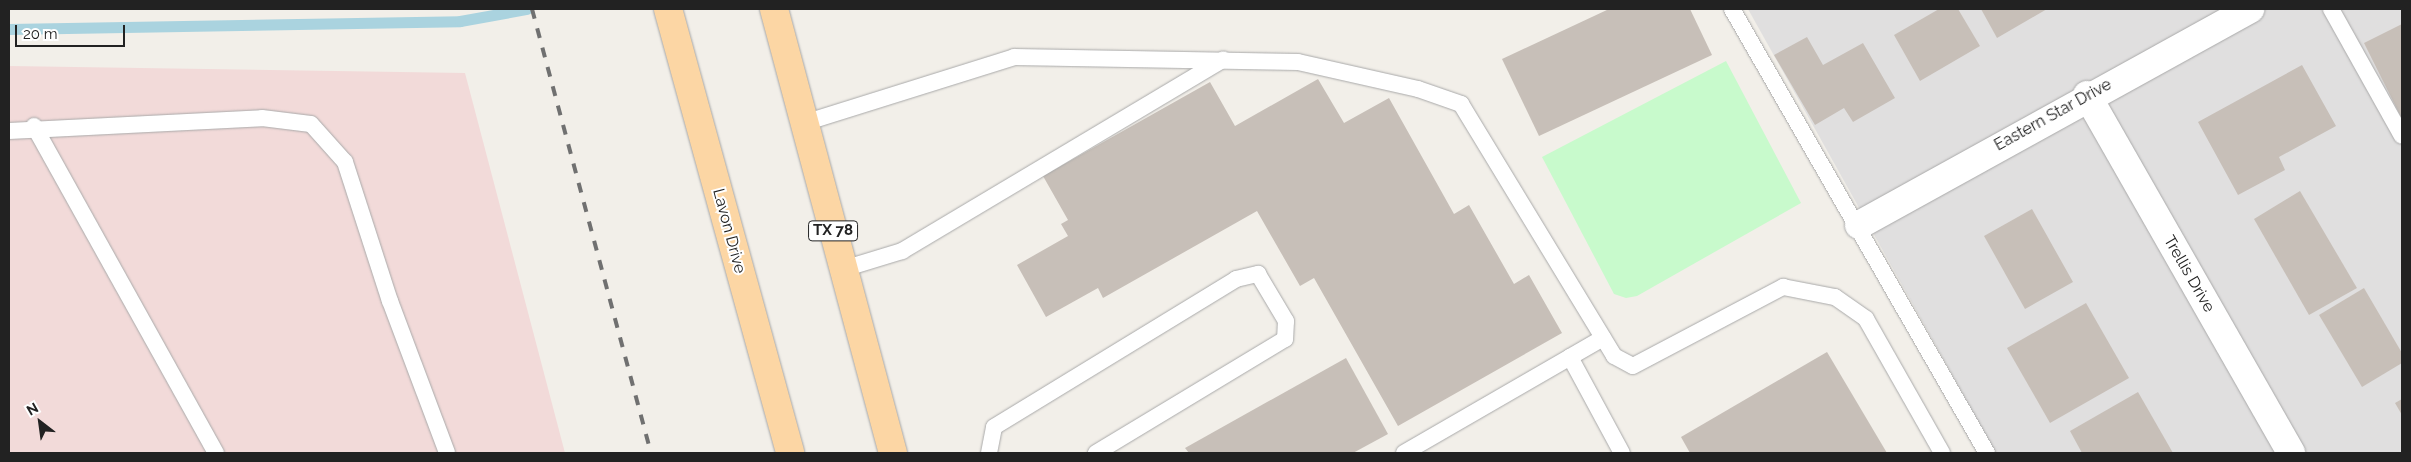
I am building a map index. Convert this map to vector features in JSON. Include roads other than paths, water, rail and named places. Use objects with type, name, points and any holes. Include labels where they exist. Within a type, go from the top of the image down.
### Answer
[{"type":"main road","name":"Lavon Drive","points":[[668,9],[790,453]]},
{"type":"main road","name":"TX 78","points":[[774,9],[893,453]]},
{"type":"street","name":"Eastern Star Drive","points":[[1859,225],[2087,95],[2250,9]]},
{"type":"street","name":"Trellis Drive","points":[[2087,95],[2291,453]]},
{"type":"lane","points":[[1732,9],[1859,225],[1987,453]]},
{"type":"lane","points":[[2331,9],[2402,136]]},
{"type":"lane","points":[[804,123],[1014,57],[1298,62],[1418,89],[1461,104],[1614,356],[1633,366],[1783,287],[1835,296],[1866,319],[1942,453]]},
{"type":"lane","points":[[843,269],[902,251],[1223,60]]},
{"type":"lane","points":[[9,131],[34,126],[262,118],[311,124],[345,162],[390,301],[447,453]]},
{"type":"lane","points":[[34,126],[216,453]]},
{"type":"lane","points":[[989,453],[994,427],[1236,279],[1258,274],[1286,321],[1285,338],[1096,453]]},
{"type":"lane","points":[[1404,453],[1603,338]]},
{"type":"lane","points":[[1570,357],[1620,452]]},
{"type":"waterway","points":[[9,29],[460,21],[527,9]]},
{"type":"railway","points":[[532,9],[651,453]]}]
